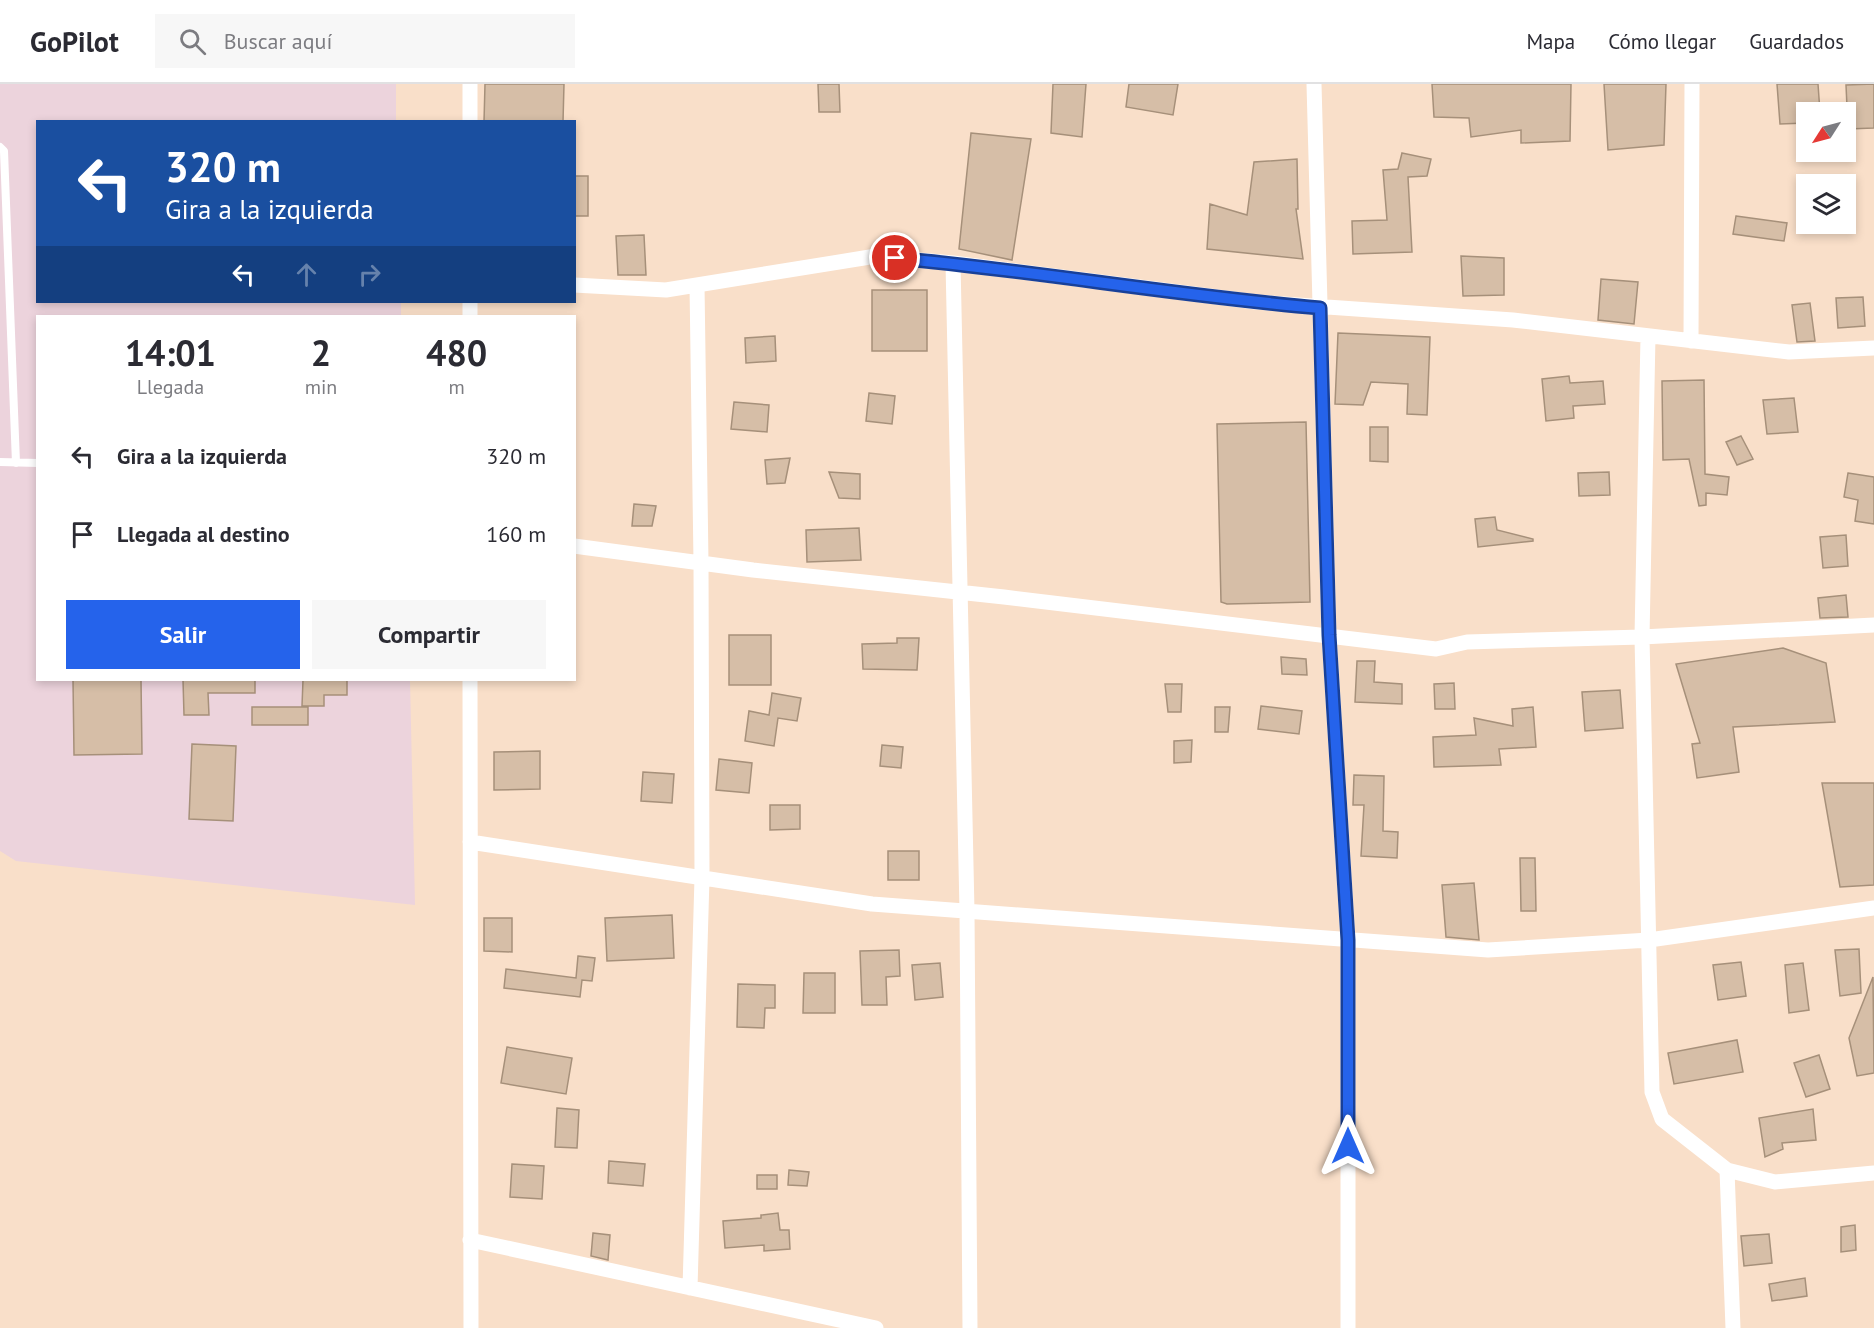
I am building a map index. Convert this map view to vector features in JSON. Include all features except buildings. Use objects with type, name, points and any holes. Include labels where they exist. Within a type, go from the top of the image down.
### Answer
[{"type":"street","points":[[470,84],[470,120]]},
{"type":"street","points":[[1314,84],[1329,635],[1348,940],[1348,1328]]},
{"type":"street","points":[[1691,341],[1692,84]]},
{"type":"street","points":[[576,285],[666,290],[876,256],[953,263],[1256,302],[1513,320],[1789,352],[1874,348]]},
{"type":"street","points":[[953,263],[967,911],[970,1328]]},
{"type":"street","points":[[690,1288],[702,878],[697,285]]},
{"type":"street","points":[[1648,336],[1642,637],[1652,1092],[1662,1119],[1727,1170],[1775,1182],[1874,1173]]},
{"type":"street","points":[[576,546],[1436,649],[1467,642],[1642,637],[1874,625]]},
{"type":"street","points":[[470,681],[471,1328]]},
{"type":"street","points":[[470,842],[872,903],[1488,950],[1649,940],[1874,908]]},
{"type":"street","points":[[1727,1170],[1733,1328]]},
{"type":"street","points":[[471,1240],[876,1328]]},
{"type":"lane","points":[[0,147],[4,151],[16,463]]},
{"type":"lane","points":[[0,462],[36,463]]},
{"type":"shaded area","points":[[0,84],[396,84],[396,120],[36,120],[36,303],[401,303],[401,315],[36,315],[36,681],[410,681],[415,905],[16,861],[0,851]]},
{"type":"route","points":[[895,258],[953,263],[1256,302],[1320,308],[1329,635],[1348,940],[1348,1146]]}]
